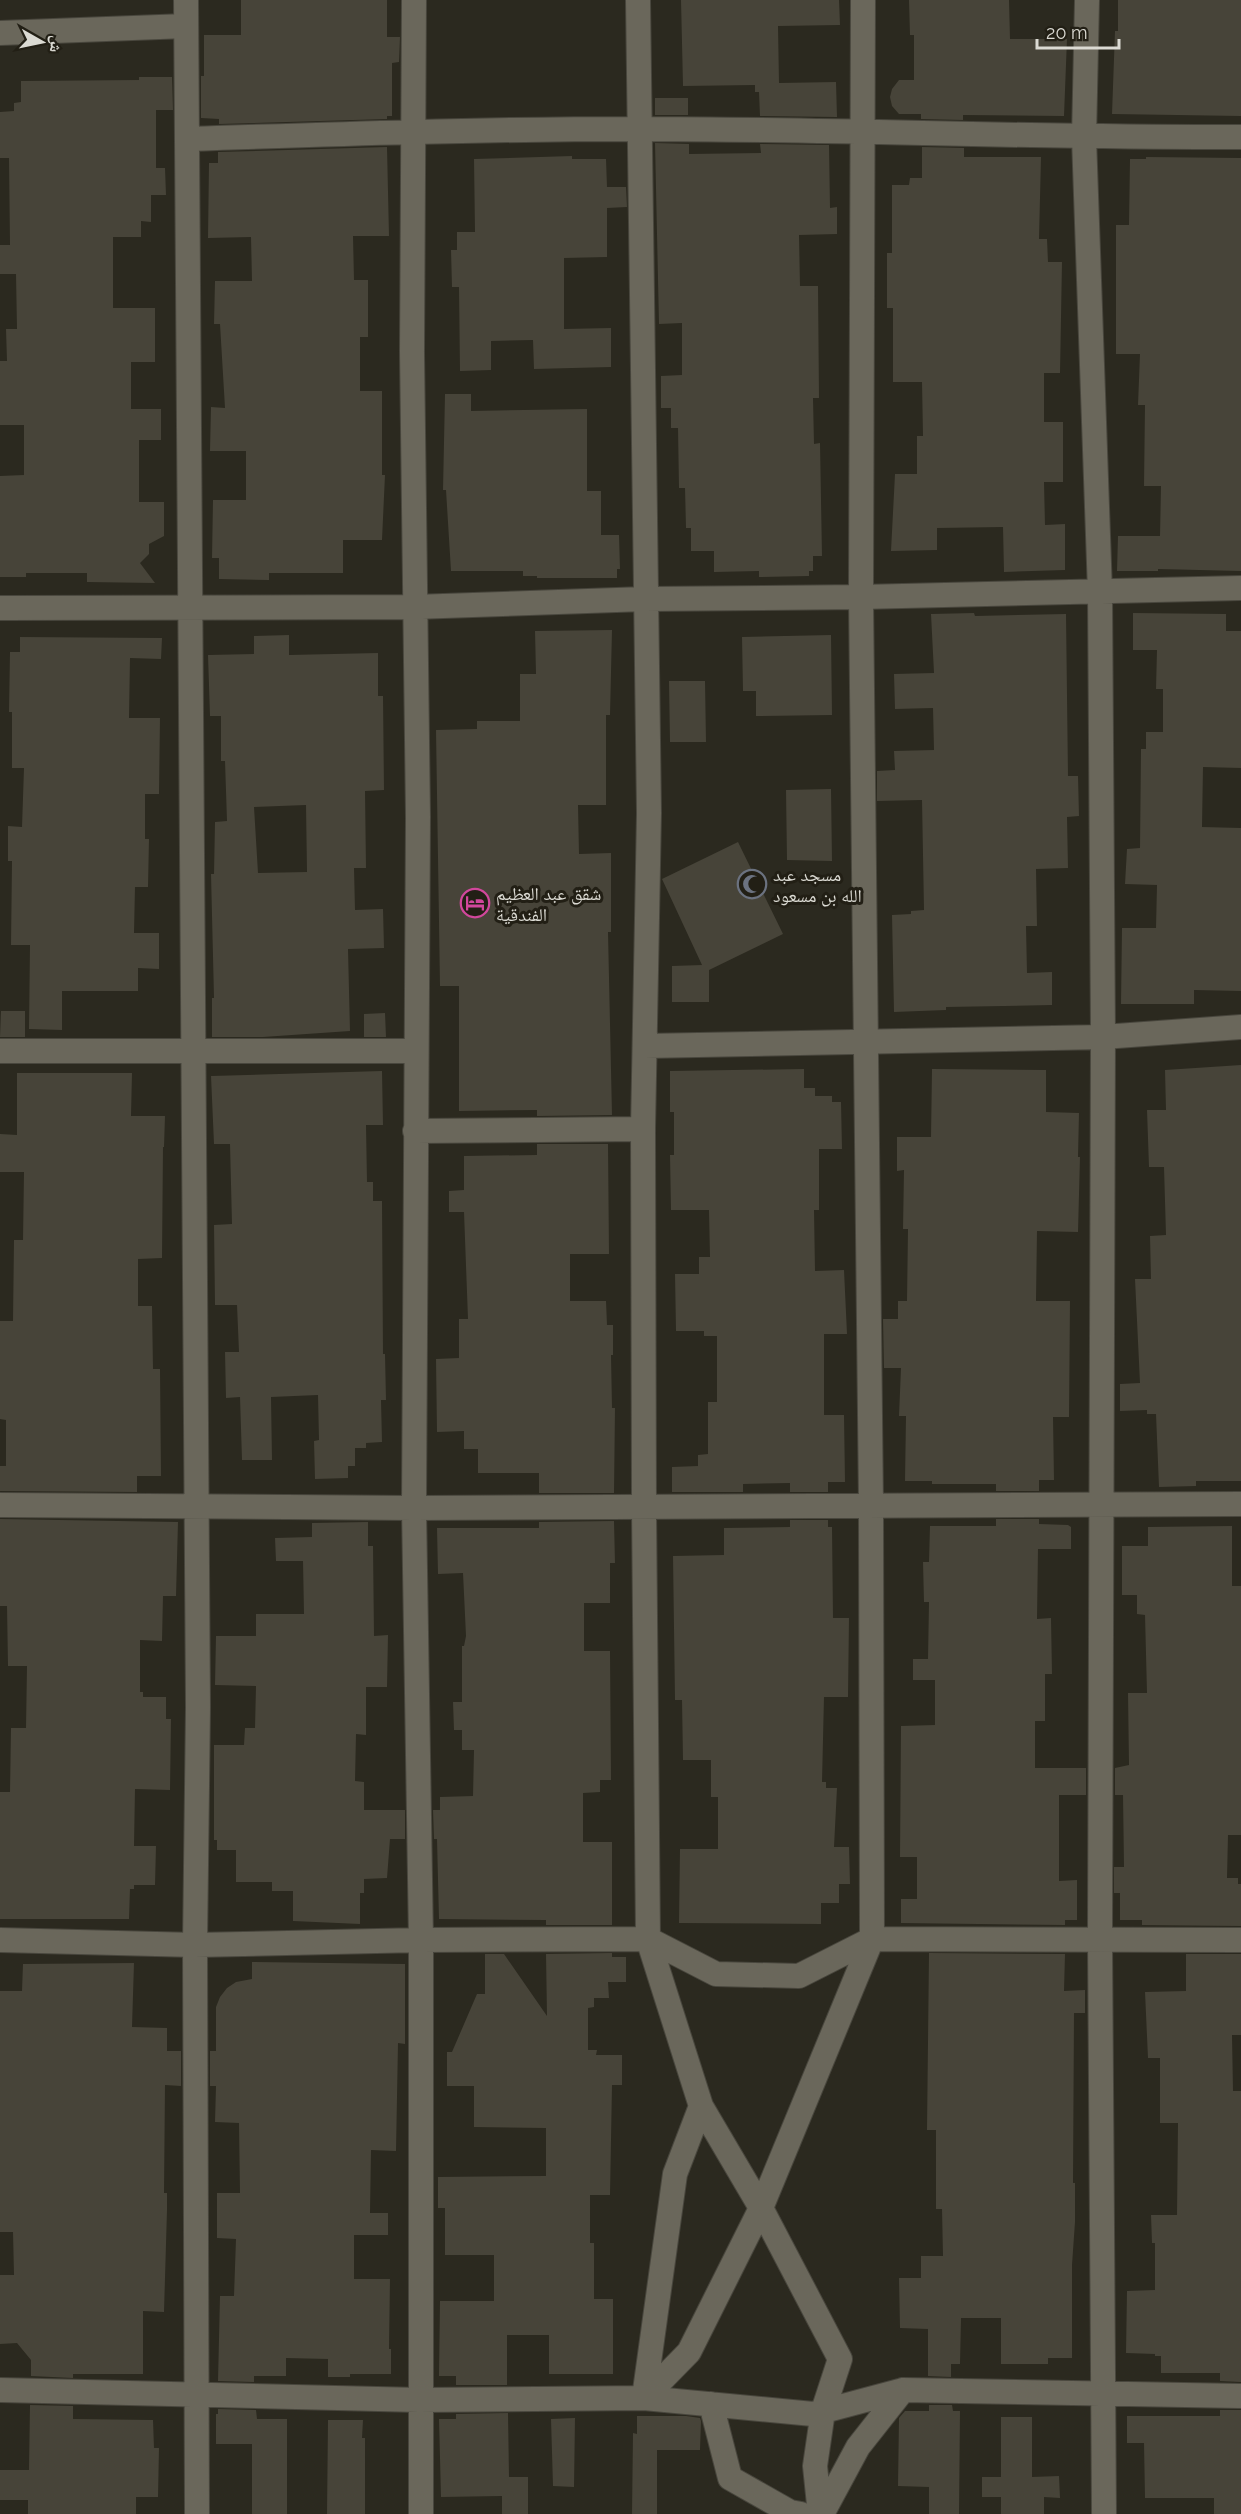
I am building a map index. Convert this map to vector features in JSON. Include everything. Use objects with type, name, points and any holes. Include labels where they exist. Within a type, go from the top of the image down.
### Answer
[{"type":"street","points":[[186,0],[198,1707],[195,1945],[197,2514]]},
{"type":"street","points":[[414,0],[412,352],[418,817],[414,1508],[421,1940],[419,2400],[421,2514]]},
{"type":"street","points":[[638,0],[649,813],[643,1129],[648,1940],[701,2106],[761,2208],[840,2359],[823,2411],[815,2466],[821,2514]]},
{"type":"street","points":[[644,2398],[689,2352],[761,2208],[872,1939],[871,1506],[861,597],[863,0]]},
{"type":"street","points":[[1087,0],[1084,138],[1100,592],[1103,1037],[1100,1939],[1104,2514]]},
{"type":"street","points":[[0,33],[186,26]]},
{"type":"street","points":[[187,140],[415,131],[638,129],[1084,138],[1241,137]]},
{"type":"street","points":[[0,608],[414,607],[645,599],[861,597],[1241,588]]},
{"type":"street","points":[[645,1046],[1103,1037],[1241,1027]]},
{"type":"street","points":[[0,1051],[416,1051]]},
{"type":"street","points":[[415,1131],[643,1129]]},
{"type":"street","points":[[0,1505],[644,1508],[1241,1504]]},
{"type":"street","points":[[0,1940],[195,1945],[421,1940],[648,1940],[716,1974],[799,1976],[872,1939],[1241,1940]]},
{"type":"street","points":[[644,2398],[675,2174],[701,2106]]},
{"type":"street","points":[[0,2390],[419,2400],[644,2398],[813,2414],[903,2390],[1241,2396]]},
{"type":"street","points":[[821,2514],[858,2447],[903,2390]]},
{"type":"street","points":[[711,2404],[730,2478],[790,2512],[801,2514]]},
{"type":"building","points":[[241,0],[387,0],[387,37],[400,37],[399,62],[392,63],[392,116],[387,116],[387,119],[219,124],[219,119],[201,118],[204,35],[241,35]]},
{"type":"building","points":[[681,0],[839,0],[840,25],[778,26],[779,83],[836,82],[837,117],[760,116],[759,92],[755,92],[755,85],[683,86]]},
{"type":"building","points":[[909,0],[1009,0],[1010,39],[1067,39],[1064,116],[963,115],[963,120],[921,119],[921,114],[899,114],[892,106],[890,97],[892,89],[899,80],[914,80],[914,35],[910,35]]},
{"type":"building","points":[[1118,0],[1241,0],[1241,116],[1112,114]]},
{"type":"building","points":[[139,77],[172,77],[173,110],[156,110],[156,168],[165,168],[166,195],[151,195],[151,222],[141,221],[141,237],[113,237],[113,308],[155,308],[155,362],[131,362],[131,409],[161,409],[161,440],[139,440],[139,502],[164,502],[164,536],[149,544],[149,554],[140,563],[155,583],[87,582],[87,573],[26,573],[26,577],[0,577],[0,476],[24,475],[24,425],[0,425],[0,361],[7,361],[6,329],[17,329],[16,274],[0,274],[0,245],[10,245],[9,158],[0,158],[0,112],[14,111],[14,103],[21,102],[21,81],[139,80]]},
{"type":"building","points":[[655,98],[688,98],[688,115],[655,115]]},
{"type":"building","points":[[655,143],[689,144],[689,154],[761,153],[760,144],[829,145],[830,208],[837,207],[837,234],[799,235],[800,286],[818,286],[819,398],[813,398],[814,444],[820,443],[822,556],[813,556],[813,571],[809,571],[809,576],[759,577],[759,571],[714,572],[714,551],[691,551],[691,528],[686,528],[685,488],[679,488],[678,428],[671,428],[671,408],[661,408],[661,376],[682,375],[682,323],[659,324]]},
{"type":"building","points":[[387,147],[389,236],[353,236],[354,280],[368,280],[368,337],[360,337],[360,391],[382,391],[382,475],[385,475],[382,540],[343,540],[343,573],[269,573],[269,580],[219,579],[219,558],[212,558],[213,500],[246,500],[246,451],[210,451],[211,407],[225,408],[220,324],[214,324],[215,281],[252,281],[251,237],[208,238],[209,163],[218,163],[218,152]]},
{"type":"building","points":[[922,147],[964,148],[964,157],[1041,157],[1039,239],[1047,239],[1048,262],[1062,262],[1060,373],[1044,373],[1044,422],[1063,422],[1063,482],[1044,482],[1045,525],[1065,524],[1065,570],[1004,572],[1003,527],[937,528],[937,550],[891,551],[895,474],[917,474],[917,436],[923,436],[922,382],[893,382],[893,308],[887,308],[887,253],[892,253],[892,185],[909,185],[910,178],[922,178]]},
{"type":"building","points":[[572,156],[572,159],[606,159],[607,187],[626,187],[627,207],[607,208],[607,257],[564,258],[564,329],[611,328],[611,367],[534,369],[533,340],[491,341],[491,370],[460,371],[459,287],[452,287],[451,250],[457,250],[457,232],[475,232],[474,159]]},
{"type":"building","points":[[1146,157],[1241,158],[1241,571],[1158,569],[1158,571],[1117,571],[1118,536],[1160,536],[1161,486],[1144,486],[1145,405],[1138,405],[1140,354],[1116,354],[1116,225],[1129,225],[1130,159],[1146,159]]},
{"type":"building","points":[[445,394],[471,394],[471,411],[587,409],[587,491],[601,491],[601,535],[619,535],[620,569],[617,569],[617,578],[537,578],[537,576],[523,576],[523,571],[451,571],[446,490],[443,490]]},
{"type":"building","points":[[974,613],[975,616],[1066,614],[1068,776],[1078,776],[1079,816],[1067,817],[1068,868],[1036,869],[1037,926],[1026,926],[1027,973],[1052,972],[1052,1005],[946,1007],[946,1010],[894,1012],[892,915],[911,914],[911,911],[924,910],[922,800],[877,801],[877,771],[895,770],[894,751],[934,750],[933,708],[895,709],[894,674],[934,673],[931,614]]},
{"type":"building","points":[[1133,613],[1226,614],[1226,631],[1241,631],[1241,768],[1203,767],[1202,827],[1241,828],[1241,991],[1194,990],[1194,1004],[1121,1004],[1122,928],[1156,928],[1157,885],[1125,884],[1127,849],[1140,848],[1141,749],[1146,749],[1146,732],[1163,732],[1163,689],[1156,689],[1157,650],[1133,650]]},
{"type":"building","points":[[612,630],[610,715],[606,715],[606,805],[578,805],[579,854],[611,853],[611,932],[608,932],[612,1115],[537,1116],[537,1110],[459,1111],[459,986],[440,986],[436,730],[477,729],[477,721],[520,721],[520,674],[536,674],[535,631]]},
{"type":"building","points":[[289,635],[289,655],[378,653],[378,696],[383,696],[384,790],[365,791],[366,868],[354,868],[355,910],[383,909],[384,948],[348,949],[350,1031],[263,1037],[212,1037],[212,998],[214,998],[211,874],[214,874],[215,822],[227,821],[225,761],[221,761],[221,716],[210,716],[208,655],[254,654],[254,636]],"holes":[[[306,805],[307,872],[258,873],[254,807]]]},
{"type":"building","points":[[831,635],[832,715],[756,716],[756,691],[743,691],[742,637]]},
{"type":"building","points":[[20,637],[162,638],[161,659],[130,658],[129,718],[160,718],[159,794],[145,794],[145,839],[149,839],[148,887],[135,887],[134,933],[159,933],[159,969],[138,968],[138,991],[62,991],[62,1030],[29,1029],[30,945],[11,945],[12,861],[8,861],[8,826],[22,827],[24,768],[12,768],[12,712],[9,712],[10,652],[20,652]]},
{"type":"building","points":[[669,681],[705,681],[706,742],[670,742]]},
{"type":"building","points":[[831,789],[832,861],[787,860],[786,790]]},
{"type":"building","points":[[738,842],[783,934],[709,970],[709,1002],[672,1002],[672,966],[702,965],[662,879]]},
{"type":"building","points":[[1,1011],[25,1011],[25,1037],[0,1037]]},
{"type":"building","points":[[385,1013],[386,1037],[364,1037],[364,1014]]},
{"type":"building","points":[[1241,1065],[1241,1481],[1196,1481],[1196,1486],[1159,1487],[1156,1414],[1147,1414],[1147,1410],[1120,1411],[1120,1384],[1140,1383],[1135,1279],[1151,1279],[1150,1236],[1166,1235],[1164,1167],[1149,1167],[1147,1110],[1166,1110],[1165,1070]]},
{"type":"building","points":[[804,1069],[804,1088],[815,1088],[815,1096],[832,1096],[832,1102],[841,1102],[842,1149],[819,1149],[819,1210],[814,1210],[815,1271],[844,1270],[847,1334],[824,1334],[824,1415],[844,1415],[845,1482],[828,1482],[828,1492],[790,1492],[790,1483],[743,1484],[743,1492],[672,1492],[672,1467],[698,1466],[698,1455],[708,1454],[708,1402],[717,1402],[717,1336],[704,1336],[704,1331],[676,1331],[675,1274],[699,1274],[699,1257],[710,1257],[709,1210],[671,1210],[670,1155],[674,1155],[674,1112],[670,1112],[670,1071]]},
{"type":"building","points":[[932,1069],[1046,1070],[1046,1112],[1079,1113],[1078,1232],[1037,1231],[1036,1301],[1070,1301],[1069,1417],[1053,1417],[1054,1480],[1039,1480],[1039,1491],[996,1491],[996,1484],[932,1484],[932,1481],[905,1481],[906,1416],[899,1416],[901,1368],[884,1368],[883,1319],[898,1319],[898,1301],[907,1301],[908,1229],[903,1229],[904,1170],[897,1171],[897,1137],[931,1137]]},
{"type":"building","points":[[382,1071],[383,1125],[366,1125],[367,1182],[373,1182],[373,1201],[382,1201],[383,1354],[385,1354],[386,1400],[381,1400],[382,1442],[366,1443],[366,1448],[355,1448],[355,1466],[348,1466],[348,1478],[315,1479],[314,1441],[319,1440],[318,1395],[271,1397],[272,1460],[242,1460],[240,1397],[226,1398],[225,1352],[239,1352],[237,1305],[215,1305],[214,1225],[232,1224],[230,1144],[214,1144],[211,1076]]},
{"type":"building","points":[[17,1073],[132,1073],[131,1116],[165,1116],[162,1258],[138,1259],[138,1306],[152,1306],[153,1369],[160,1369],[161,1476],[137,1476],[137,1492],[0,1491],[0,1466],[6,1466],[6,1420],[0,1419],[0,1321],[13,1321],[14,1240],[23,1240],[24,1172],[0,1172],[0,1134],[17,1135]]},
{"type":"building","points":[[537,1144],[608,1144],[609,1254],[570,1254],[570,1301],[606,1301],[607,1325],[613,1325],[613,1355],[611,1355],[612,1408],[615,1408],[614,1493],[539,1493],[539,1473],[478,1473],[478,1449],[464,1449],[464,1431],[437,1432],[436,1359],[459,1358],[459,1319],[468,1319],[464,1212],[449,1212],[449,1191],[464,1190],[464,1156],[537,1155]]},
{"type":"building","points":[[0,1519],[178,1522],[176,1596],[163,1596],[162,1641],[140,1640],[140,1692],[143,1692],[143,1697],[166,1697],[166,1719],[171,1719],[170,1790],[135,1789],[134,1846],[156,1846],[155,1885],[134,1885],[134,1889],[130,1889],[129,1919],[0,1919],[0,1792],[10,1792],[11,1728],[26,1728],[27,1666],[8,1666],[7,1606],[0,1606]]},
{"type":"building","points":[[996,1519],[1039,1519],[1039,1524],[1071,1527],[1071,1549],[1038,1549],[1037,1619],[1051,1618],[1052,1674],[1045,1674],[1045,1721],[1035,1721],[1035,1768],[1086,1768],[1086,1795],[1059,1795],[1059,1881],[1077,1880],[1077,1920],[1065,1920],[1065,1925],[901,1923],[901,1899],[917,1899],[917,1857],[900,1857],[901,1726],[935,1725],[935,1680],[913,1680],[913,1659],[928,1659],[929,1602],[924,1602],[923,1562],[929,1562],[930,1526],[996,1526]]},
{"type":"building","points":[[790,1520],[828,1520],[828,1527],[832,1527],[833,1618],[849,1618],[848,1697],[824,1697],[822,1782],[826,1782],[826,1788],[837,1788],[834,1847],[849,1847],[850,1884],[839,1884],[839,1903],[821,1903],[821,1924],[679,1923],[680,1849],[718,1849],[718,1797],[711,1797],[711,1760],[683,1760],[682,1700],[675,1700],[673,1556],[724,1555],[724,1528],[790,1527]]},
{"type":"building","points":[[614,1521],[615,1563],[610,1563],[610,1603],[584,1603],[584,1651],[610,1651],[611,1780],[600,1780],[600,1792],[583,1793],[583,1842],[612,1842],[612,1925],[546,1925],[546,1920],[439,1919],[437,1839],[434,1839],[433,1810],[440,1810],[440,1797],[473,1796],[474,1750],[462,1750],[462,1730],[454,1730],[453,1702],[462,1702],[462,1646],[464,1646],[466,1636],[463,1573],[438,1574],[437,1528],[539,1528],[539,1522]]},
{"type":"building","points":[[368,1522],[368,1546],[373,1546],[374,1636],[388,1635],[387,1687],[366,1687],[366,1735],[356,1734],[355,1781],[364,1782],[364,1810],[405,1810],[405,1839],[390,1839],[387,1878],[364,1879],[364,1893],[360,1893],[360,1924],[293,1921],[293,1891],[272,1891],[272,1882],[236,1882],[236,1850],[217,1850],[217,1840],[214,1840],[214,1745],[244,1745],[245,1728],[255,1728],[256,1686],[215,1685],[216,1636],[256,1636],[256,1614],[304,1614],[303,1561],[276,1561],[275,1538],[312,1537],[312,1523]]},
{"type":"building","points":[[1232,1526],[1232,1586],[1241,1586],[1241,1835],[1228,1835],[1227,1878],[1238,1878],[1238,1884],[1241,1884],[1241,1926],[1142,1925],[1142,1920],[1120,1920],[1120,1893],[1114,1893],[1114,1867],[1124,1867],[1123,1795],[1115,1795],[1115,1768],[1129,1765],[1128,1693],[1147,1693],[1145,1615],[1137,1614],[1137,1595],[1122,1595],[1122,1546],[1148,1546],[1148,1527]]},
{"type":"building","points":[[612,1953],[612,1957],[626,1957],[626,1982],[608,1982],[609,1998],[594,1998],[594,2007],[588,2008],[588,2050],[597,2050],[596,2055],[622,2055],[622,2085],[612,2085],[610,2195],[590,2195],[590,2243],[594,2243],[594,2299],[613,2299],[613,2374],[549,2374],[549,2335],[507,2335],[507,2385],[456,2385],[456,2376],[439,2376],[440,2301],[494,2301],[494,2255],[445,2255],[445,2208],[438,2208],[438,2177],[546,2176],[546,2128],[474,2127],[474,2086],[447,2086],[447,2052],[452,2052],[477,1994],[485,1994],[485,1954],[504,1954],[547,2016],[546,1954]]},
{"type":"building","points":[[929,1953],[1065,1954],[1064,1991],[1085,1990],[1085,2013],[1074,2013],[1073,2183],[1075,2183],[1075,2222],[1072,2265],[1072,2358],[1048,2358],[1048,2364],[1001,2364],[1001,2318],[961,2318],[960,2364],[951,2364],[951,2377],[928,2376],[928,2329],[900,2328],[899,2278],[921,2278],[921,2256],[943,2256],[942,2209],[936,2209],[936,2130],[927,2130]]},
{"type":"building","points":[[1186,1954],[1241,1954],[1241,2035],[1232,2035],[1233,2091],[1241,2091],[1241,2382],[1220,2381],[1220,2373],[1161,2373],[1161,2356],[1126,2353],[1127,2291],[1155,2290],[1155,2243],[1152,2243],[1151,2215],[1177,2215],[1178,2123],[1160,2123],[1160,2058],[1148,2058],[1145,1992],[1186,1991]]},
{"type":"building","points":[[252,1962],[405,1964],[405,2044],[398,2043],[396,2151],[371,2150],[370,2213],[388,2213],[388,2235],[354,2235],[354,2279],[390,2279],[391,2374],[350,2374],[350,2377],[328,2377],[328,2359],[286,2358],[286,2376],[254,2376],[254,2382],[218,2381],[220,2296],[234,2296],[236,2239],[217,2238],[217,2193],[240,2193],[239,2123],[215,2122],[216,2086],[210,2086],[210,2051],[216,2051],[216,2007],[220,1997],[236,1982],[252,1979]]},
{"type":"building","points":[[134,1963],[132,2027],[167,2028],[167,2051],[181,2051],[181,2086],[165,2085],[164,2193],[167,2193],[167,2210],[164,2312],[143,2311],[143,2374],[73,2374],[73,2378],[31,2376],[31,2360],[17,2343],[0,2344],[0,2275],[14,2275],[13,2232],[0,2232],[0,1991],[22,1991],[23,1964]]},
{"type":"building","points":[[30,2405],[73,2406],[73,2419],[153,2420],[154,2448],[159,2448],[158,2497],[136,2497],[136,2514],[28,2514],[28,2500],[0,2500],[0,2470],[29,2470]]},
{"type":"building","points":[[929,2405],[952,2405],[953,2411],[960,2411],[959,2514],[929,2514],[929,2487],[898,2486],[899,2418],[905,2411],[929,2411]]},
{"type":"building","points":[[218,2409],[256,2410],[257,2419],[287,2419],[287,2514],[252,2514],[252,2444],[216,2444]]},
{"type":"building","points":[[1220,2410],[1241,2410],[1241,2514],[1214,2514],[1214,2498],[1145,2498],[1144,2443],[1127,2443],[1127,2416],[1220,2416]]},
{"type":"building","points":[[508,2413],[509,2477],[528,2477],[528,2514],[502,2514],[502,2496],[441,2497],[439,2419],[456,2419],[456,2414]]},
{"type":"building","points":[[637,2416],[686,2416],[700,2418],[701,2421],[700,2450],[657,2450],[657,2514],[632,2514],[633,2433],[637,2434]]},
{"type":"building","points":[[1001,2417],[1032,2417],[1032,2477],[1059,2476],[1060,2498],[1044,2497],[1044,2514],[1001,2514],[1001,2497],[982,2497],[982,2477],[1001,2477]]},
{"type":"building","points":[[575,2418],[574,2487],[553,2486],[551,2419]]},
{"type":"building","points":[[328,2420],[363,2420],[365,2514],[327,2514]]},
{"type":"place","name":"مسجد عبد الله بن مسعود","points":[[752,884]]},
{"type":"place","name":"شقق عبد العظيم الفندقية","points":[[475,903]]}]
